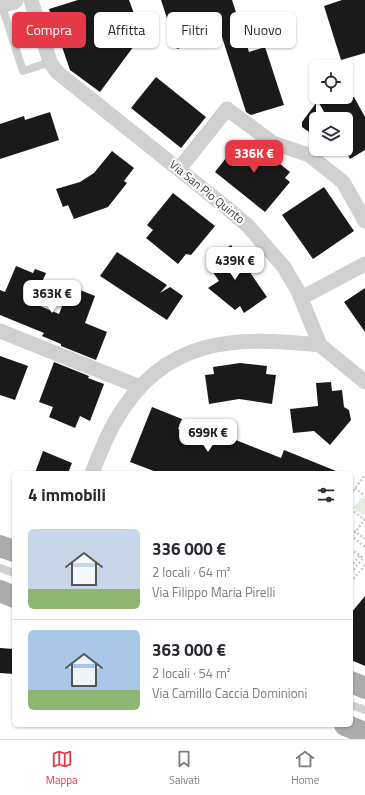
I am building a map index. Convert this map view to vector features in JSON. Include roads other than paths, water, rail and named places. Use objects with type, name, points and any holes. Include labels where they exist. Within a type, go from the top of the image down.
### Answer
[{"type":"main road","points":[[0,546],[12,550]]},
{"type":"main road","points":[[0,591],[12,596]]},
{"type":"main road","points":[[353,683],[365,688]]},
{"type":"main road","points":[[349,727],[365,734]]},
{"type":"street","points":[[31,0],[50,62]]},
{"type":"street","name":"Via San Pio Quinto","points":[[50,62],[57,72],[235,215],[264,243],[284,267],[294,283],[320,346],[365,382]]},
{"type":"street","points":[[179,169],[227,109],[273,143],[309,155],[343,182],[365,221]]},
{"type":"street","points":[[301,298],[365,264]]},
{"type":"street","points":[[0,331],[140,387]]},
{"type":"street","points":[[93,471],[107,436],[116,420],[140,387],[155,372],[170,362],[187,353],[208,346],[260,341],[320,346]]},
{"type":"lane","points":[[4,2],[23,71],[50,62]]},
{"type":"lane","points":[[0,568],[12,572]]},
{"type":"lane","points":[[353,705],[365,710]]}]
